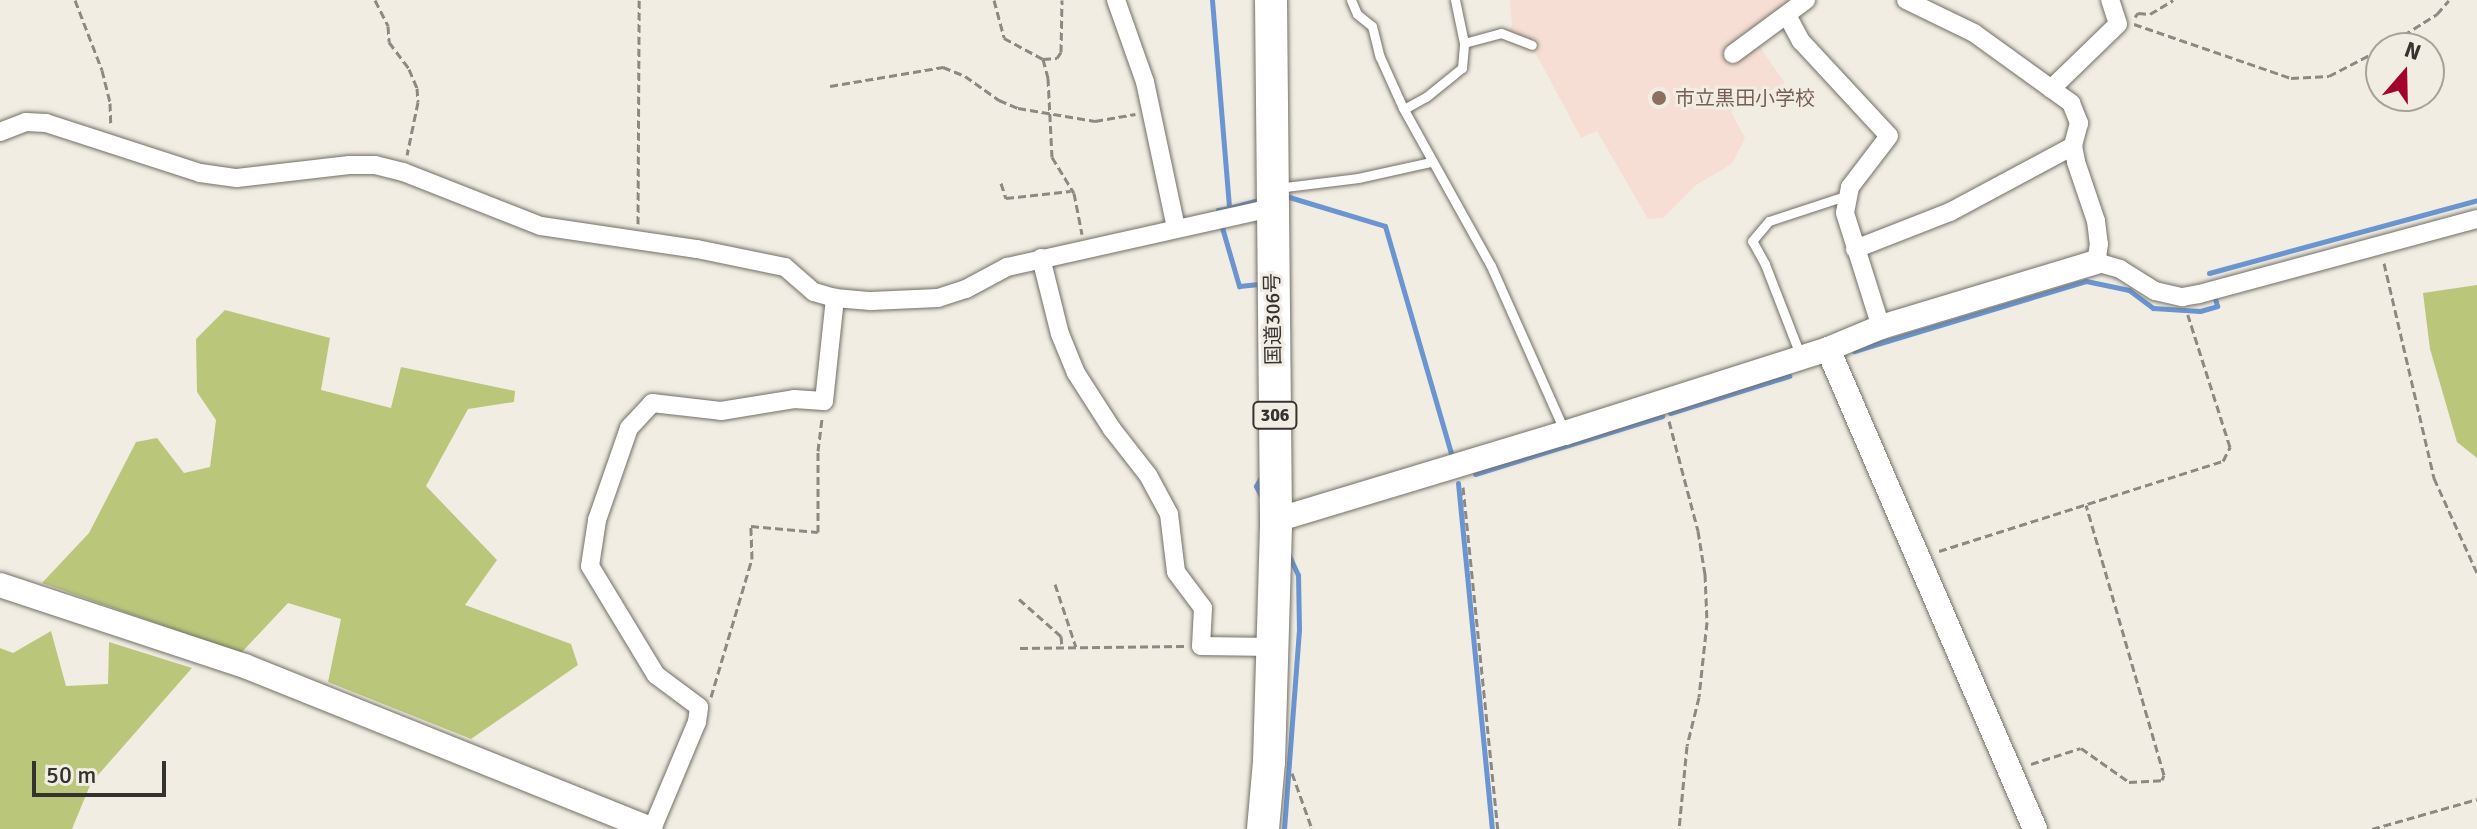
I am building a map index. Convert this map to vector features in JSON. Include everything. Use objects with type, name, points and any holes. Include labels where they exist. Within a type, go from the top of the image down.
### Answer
[{"type":"highway","name":"国道306号","points":[[1263,829],[1274,647],[1276,520],[1271,0]]},
{"type":"street","points":[[1116,0],[1145,82],[1176,228]]},
{"type":"street","points":[[1733,54],[1806,0]]},
{"type":"street","points":[[1906,0],[1974,33],[2051,89],[2077,112],[2079,123],[2073,146],[2096,221],[2099,244],[2096,262]]},
{"type":"street","points":[[2051,89],[2118,24],[2110,0]]},
{"type":"street","points":[[1787,15],[1801,41],[1889,136],[1845,196],[1845,213],[1881,327]]},
{"type":"street","points":[[0,132],[26,122],[46,123],[209,175],[237,178],[349,165],[375,165],[403,172],[541,226],[785,267],[807,288],[835,298],[938,298],[966,289],[1007,267],[1176,228],[1272,198]]},
{"type":"street","points":[[1855,249],[1950,212],[2073,146]]},
{"type":"street","points":[[1276,520],[1565,433],[1828,349],[1881,327],[2096,262],[2120,269],[2155,291],[2182,297],[2477,219]]},
{"type":"street","points":[[1041,258],[1060,334],[1076,373],[1112,429],[1148,475],[1169,514],[1176,572],[1203,608],[1201,646],[1274,647]]},
{"type":"street","points":[[0,585],[245,666],[651,829],[697,722],[699,707],[656,675],[590,566],[597,520],[629,428],[652,403],[721,411],[794,399],[824,401],[835,298]]},
{"type":"street","points":[[1828,349],[2035,829]]},
{"type":"lane","points":[[1351,0],[1357,14],[1372,26],[1380,57],[1404,109],[1491,266],[1565,433]]},
{"type":"lane","points":[[1404,109],[1426,97],[1462,68],[1464,43],[1455,0]]},
{"type":"lane","points":[[1464,43],[1501,33],[1532,45]]},
{"type":"lane","points":[[1272,198],[1431,162]]},
{"type":"lane","points":[[1801,357],[1765,264],[1752,241],[1769,221],[1845,196]]},
{"type":"path","points":[[75,0],[95,44],[110,103],[112,123],[107,142]]},
{"type":"path","points":[[375,0],[388,26],[389,42],[409,69],[417,88],[418,102],[403,172]]},
{"type":"path","points":[[638,241],[639,0]]},
{"type":"path","points":[[994,0],[1004,38],[1043,59],[1057,58],[1061,52],[1062,0]]},
{"type":"path","points":[[2173,0],[2150,14],[2138,13],[2129,23],[2291,78],[2329,76],[2365,57]]},
{"type":"path","points":[[2408,32],[2437,14],[2449,0]]},
{"type":"path","points":[[1043,59],[1048,78],[1052,157],[1073,191],[1087,249]]},
{"type":"path","points":[[830,86],[943,67],[965,76],[1006,104],[1049,115],[1095,121],[1150,111]]},
{"type":"path","points":[[1001,183],[1006,198],[1073,191]]},
{"type":"path","points":[[2380,246],[2434,478],[2477,573]]},
{"type":"path","points":[[1918,558],[2223,461],[2228,455],[2225,430],[2182,297]]},
{"type":"path","points":[[699,707],[713,696],[752,559],[751,526],[818,532],[818,451],[824,401]]},
{"type":"path","points":[[1663,402],[1698,531],[1707,610],[1699,697],[1687,746],[1679,829]]},
{"type":"path","points":[[1459,466],[1498,829]]},
{"type":"path","points":[[2010,771],[2081,748],[2129,782],[2162,780],[2164,775],[2086,505]]},
{"type":"path","points":[[1055,584],[1076,647]]},
{"type":"path","points":[[1019,599],[1061,636],[1062,647]]},
{"type":"path","points":[[1020,648],[1201,646]]},
{"type":"path","points":[[1282,768],[1296,777],[1312,829]]},
{"type":"path","points":[[2372,829],[2477,799]]},
{"type":"shaded area","name":"市立黒田小学校","points":[[1510,0],[1793,0],[1735,61],[1759,46],[1785,83],[1731,112],[1745,138],[1732,164],[1696,185],[1663,218],[1648,219],[1597,131],[1581,138],[1536,54],[1508,32],[1512,26]]},
{"type":"green space","points":[[2477,285],[2477,458],[2457,442],[2430,349],[2423,293]]},
{"type":"green space","points":[[225,310],[330,338],[321,390],[391,408],[401,367],[515,391],[514,402],[468,409],[426,486],[497,560],[465,605],[571,644],[578,665],[471,739],[328,682],[341,619],[288,603],[241,653],[42,583],[89,533],[136,442],[157,438],[184,473],[210,467],[216,420],[197,392],[196,339]]},
{"type":"green space","points":[[51,631],[66,686],[108,684],[109,642],[192,668],[91,783],[72,829],[0,829],[0,648],[13,653]]},
{"type":"waterway","points":[[1212,0],[1229,208],[1259,200]]},
{"type":"waterway","points":[[1289,197],[1385,226],[1452,456]]},
{"type":"waterway","points":[[2209,273],[2477,200]]},
{"type":"waterway","points":[[1219,214],[1218,210],[1229,208]]},
{"type":"waterway","points":[[1221,224],[1239,286],[1259,284],[1259,289]]},
{"type":"waterway","points":[[1854,351],[2086,281],[2129,290],[2153,308],[2200,311],[2217,306],[2215,298]]},
{"type":"waterway","points":[[1670,413],[1789,376]]},
{"type":"waterway","points":[[1475,474],[1662,416]]},
{"type":"waterway","points":[[1260,479],[1256,486],[1262,498]]},
{"type":"waterway","points":[[1458,483],[1492,829]]},
{"type":"waterway","points":[[1284,829],[1299,630],[1298,575],[1288,554]]},
{"type":"place","name":"市立黒田小学校","points":[[1659,98]]}]
